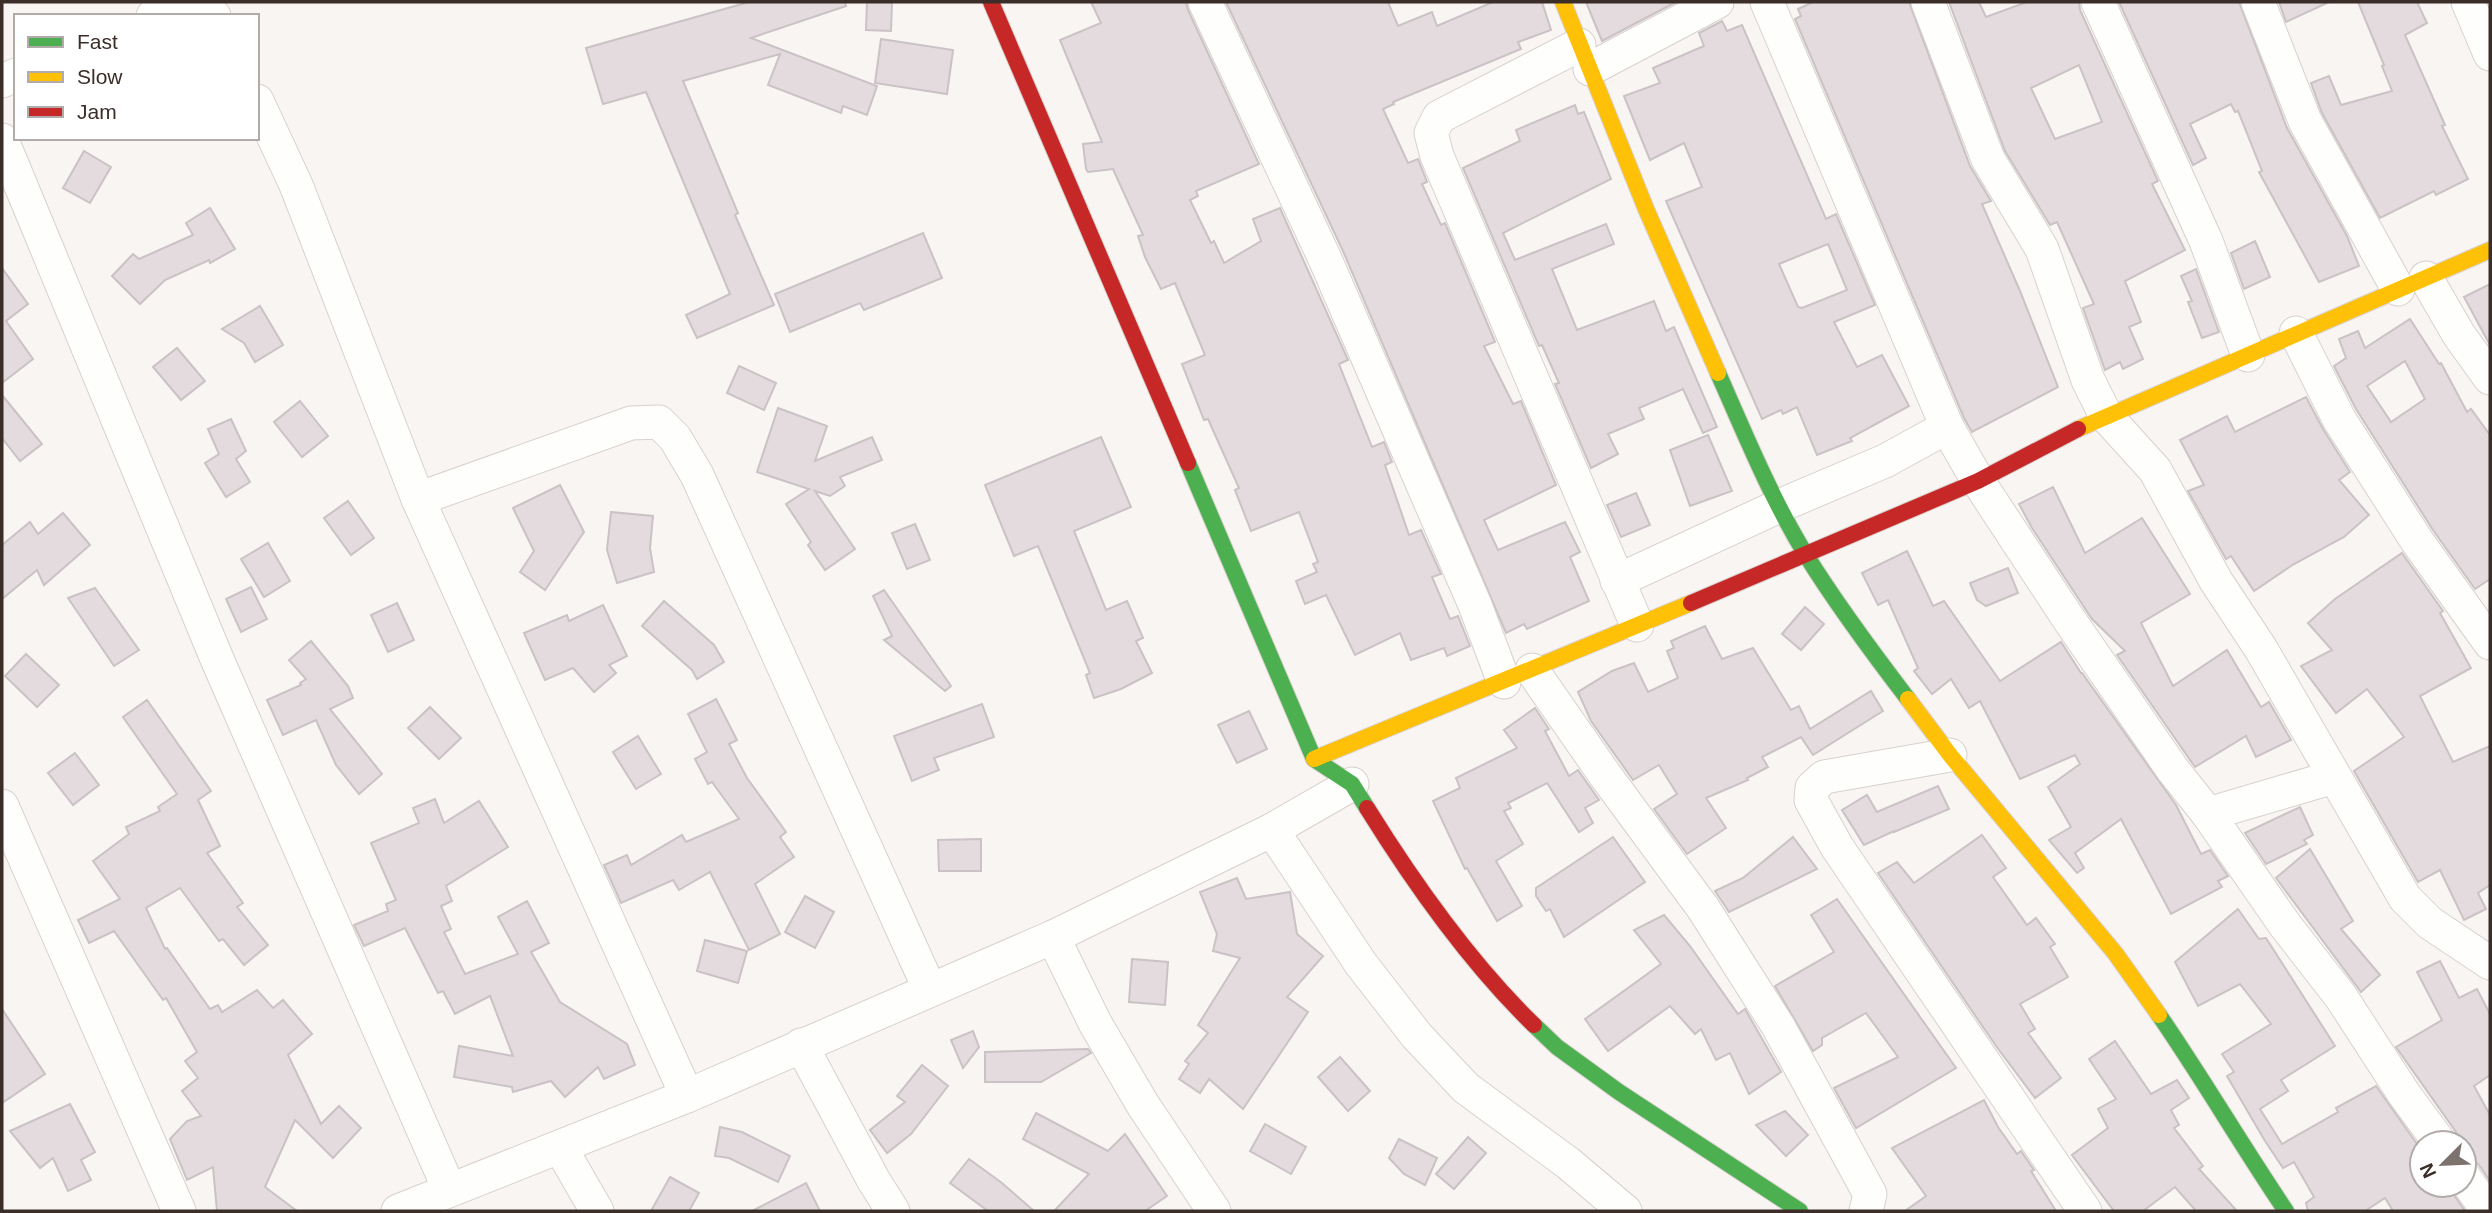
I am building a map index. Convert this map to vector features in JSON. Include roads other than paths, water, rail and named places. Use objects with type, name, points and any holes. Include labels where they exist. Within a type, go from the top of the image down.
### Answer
[{"type":"street","points":[[990,2],[1314,759],[1352,784],[1395,853],[1454,932],[1507,999],[1557,1047],[1619,1092],[1800,1211]]},
{"type":"street","points":[[1205,2],[1325,259],[1475,605],[1518,676],[1703,908],[1778,1026],[1875,1205]]},
{"type":"street","points":[[1563,2],[1646,209],[1779,506],[1805,552],[1845,615],[1950,755],[2115,953],[2200,1074],[2247,1153],[2286,1211]]},
{"type":"street","points":[[1637,625],[1437,156],[1432,133],[1439,117],[1717,2]]},
{"type":"street","points":[[1767,2],[1947,427],[1978,481],[2173,770],[2208,814],[2285,925],[2341,997],[2430,1129]]},
{"type":"street","points":[[1928,2],[1987,159],[2042,249],[2088,380],[2106,416],[2155,470],[2216,582],[2261,649],[2405,898],[2430,923],[2490,963]]},
{"type":"street","points":[[2098,2],[2206,241],[2248,355]]},
{"type":"street","points":[[2258,2],[2305,121],[2412,284],[2459,335],[2490,378]]},
{"type":"street","points":[[2469,2],[2490,54]]},
{"type":"street","points":[[159,14],[183,6],[206,8],[212,14]]},
{"type":"street","points":[[259,105],[296,185],[418,499],[687,1096]]},
{"type":"street","points":[[2,140],[217,659],[449,1189]]},
{"type":"street","points":[[1314,759],[1518,676],[1805,552],[1978,481],[2052,441],[2106,416],[2490,250]]},
{"type":"street","points":[[2296,333],[2339,419],[2417,541],[2490,643]]},
{"type":"street","points":[[418,499],[631,423],[659,422],[675,438],[697,475],[930,990]]},
{"type":"street","points":[[1617,582],[1779,506],[1885,461],[1947,427]]},
{"type":"street","points":[[1950,755],[1824,777],[1812,788],[1811,800],[1837,847],[2085,1211]]},
{"type":"street","points":[[2208,814],[2334,777]]},
{"type":"street","points":[[398,1211],[687,1096],[1053,937],[1272,830],[1352,784]]},
{"type":"street","points":[[2,806],[179,1211]]},
{"type":"street","points":[[1272,830],[1361,964],[1417,1036],[1466,1088],[1568,1163],[1625,1211]]},
{"type":"street","points":[[1053,937],[1095,1023],[1136,1093],[1214,1211]]},
{"type":"street","points":[[801,1045],[893,1211]]},
{"type":"street","points":[[560,1147],[597,1211]]}]
